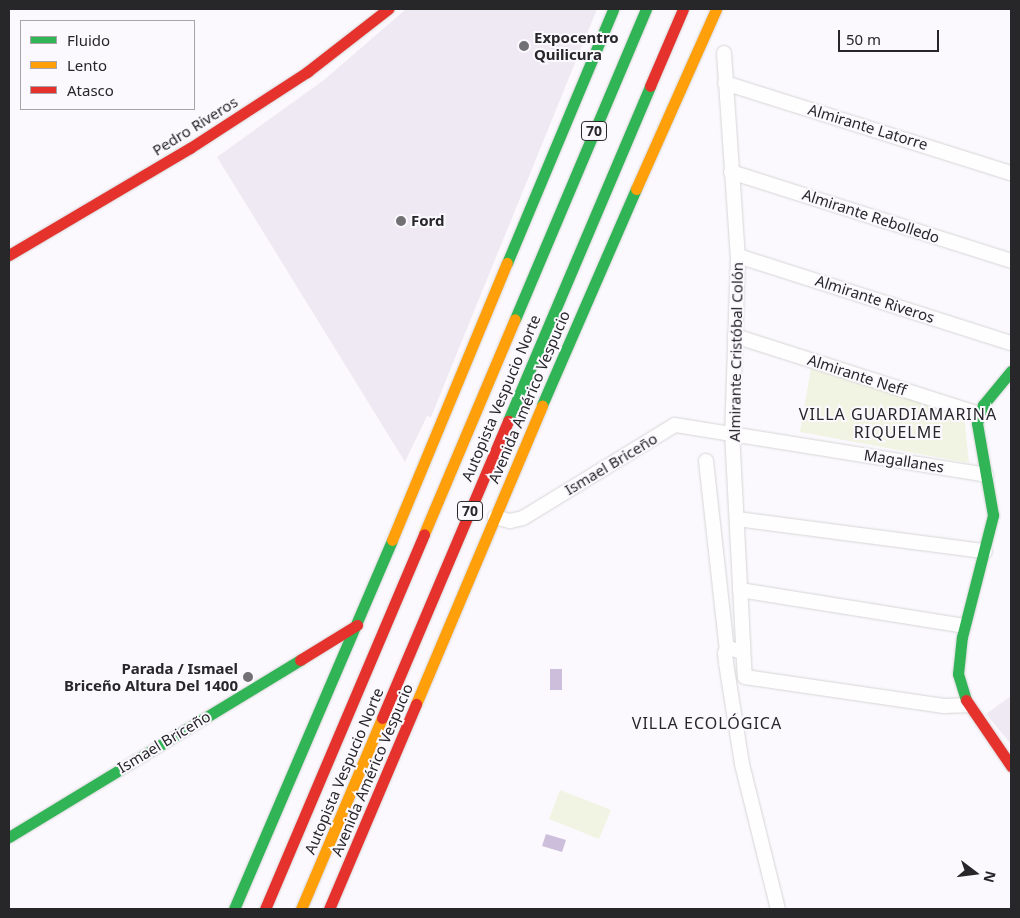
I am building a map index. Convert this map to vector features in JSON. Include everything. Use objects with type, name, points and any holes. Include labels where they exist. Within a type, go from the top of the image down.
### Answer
[{"type":"main road","name":"Pedro Riveros","points":[[9,255],[190,148],[300,77],[388,9]]},
{"type":"main road","points":[[234,909],[339,668],[613,9]]},
{"type":"main road","name":"Autopista Vespucio Norte","points":[[264,909],[646,9]]},
{"type":"main road","name":"Autopista Vespucio Norte","points":[[301,909],[683,9]]},
{"type":"main road","name":"Avenida Américo Vespucio","points":[[330,909],[494,517],[716,9]]},
{"type":"main road","points":[[1011,371],[979,414],[977,432],[993,515],[964,626],[958,674],[967,705],[1011,766]]},
{"type":"main road","name":"Ismael Briceño","points":[[9,836],[357,625]]},
{"type":"main road","points":[[318,648],[331,656],[339,668]]},
{"type":"street","name":"Almirante Cristóbal Colón","points":[[724,53],[738,256],[732,433],[742,652],[745,677],[944,706],[967,705]]},
{"type":"street","name":"Almirante Latorre","points":[[725,83],[1011,173]]},
{"type":"street","name":"Almirante Rebolledo","points":[[731,172],[1011,261]]},
{"type":"street","name":"Almirante Riveros","points":[[738,256],[1011,343]]},
{"type":"street","name":"Almirante Neff","points":[[735,336],[979,414]]},
{"type":"street","name":"Ismael Briceño","points":[[494,517],[510,521],[523,518],[675,425],[732,433]]},
{"type":"street","name":"Magallanes","points":[[732,433],[986,475]]},
{"type":"street","points":[[706,461],[727,650],[726,663],[739,750],[778,909]]},
{"type":"street","points":[[737,519],[985,551]]},
{"type":"street","points":[[740,590],[964,626]]},
{"type":"street","points":[[727,650],[732,648],[742,652]]},
{"type":"shaded area","points":[[406,9],[597,9],[431,417],[427,416],[405,462],[217,157],[324,80]]},
{"type":"shaded area","points":[[550,669],[562,669],[562,690],[550,690]]},
{"type":"shaded area","points":[[1011,696],[1011,744],[986,714]]},
{"type":"shaded area","points":[[546,834],[566,840],[562,852],[542,846]]},
{"type":"green space","points":[[811,368],[967,414],[965,423],[969,463],[800,432]]},
{"type":"green space","points":[[560,790],[611,810],[599,839],[549,819]]},
{"type":"traffic: fast","points":[[507,263],[613,9]]},
{"type":"traffic: fast","points":[[515,319],[646,9]]},
{"type":"traffic: fast","points":[[508,421],[650,86]]},
{"type":"traffic: fast","points":[[542,405],[636,189]]},
{"type":"traffic: fast","points":[[966,700],[958,674],[962,637],[993,515],[977,423],[983,405],[1011,371]]},
{"type":"traffic: fast","points":[[234,909],[392,540]]},
{"type":"traffic: fast","points":[[9,837],[300,660]]},
{"type":"traffic: slow","points":[[636,189],[716,9]]},
{"type":"traffic: slow","points":[[392,540],[507,263]]},
{"type":"traffic: slow","points":[[424,534],[515,319]]},
{"type":"traffic: slow","points":[[416,704],[542,405]]},
{"type":"traffic: slow","points":[[301,909],[382,718]]},
{"type":"traffic: jam","points":[[9,255],[190,148],[307,72],[388,9]]},
{"type":"traffic: jam","points":[[650,86],[683,9]]},
{"type":"traffic: jam","points":[[382,718],[508,421]]},
{"type":"traffic: jam","points":[[265,909],[424,534]]},
{"type":"traffic: jam","points":[[300,660],[357,625]]},
{"type":"traffic: jam","points":[[966,700],[1011,766]]},
{"type":"traffic: jam","points":[[329,909],[416,704]]},
{"type":"place","name":"Expocentro Quilicura","points":[[524,46]]},
{"type":"place","name":"Ford","points":[[401,221]]},
{"type":"place","name":"Parada / Ismael Briceño Altura Del 1400","points":[[248,677]]},
{"type":"district","name":"VILLA GUARDIAMARINA RIQUELME","points":[[898,423]]},
{"type":"district","name":"VILLA ECOLÓGICA","points":[[707,723]]}]
